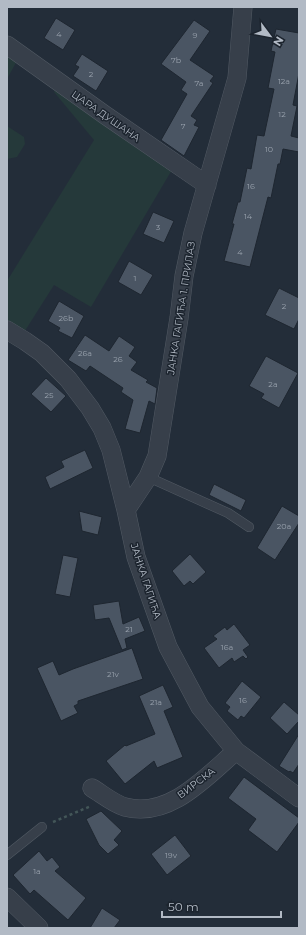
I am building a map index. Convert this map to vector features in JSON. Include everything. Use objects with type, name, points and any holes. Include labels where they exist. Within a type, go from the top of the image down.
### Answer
[{"type":"street","name":"ЈАНКА ГАГИЋА 1. ПРИЛАЗ","points":[[126,510],[148,477],[157,456],[178,326],[184,276],[193,233],[236,78],[243,7]]},
{"type":"street","name":"ЦАРА ДУШАНА","points":[[7,45],[206,185]]},
{"type":"street","name":"ЈАНКА ГАГИЋА","points":[[7,330],[26,341],[42,353],[68,379],[90,408],[102,428],[111,450],[136,557],[168,648],[200,707],[236,751],[299,798]]},
{"type":"street","name":"ВИРСКА","points":[[100,793],[123,806],[132,808],[145,809],[160,806],[179,798],[236,751]]},
{"type":"street","points":[[7,897],[38,928]]},
{"type":"lane","points":[[148,477],[228,513],[249,527]]},
{"type":"lane","points":[[7,855],[42,827]]},
{"type":"path","points":[[42,827],[90,807],[100,793]]},
{"type":"green space","points":[[7,39],[23,50],[7,79]]},
{"type":"green space","points":[[63,79],[176,163],[91,307],[54,285],[23,334],[7,326],[7,281],[94,140],[54,92]]},
{"type":"green space","points":[[7,126],[24,137],[25,144],[17,157],[7,159]]},
{"type":"building","points":[[56,18],[75,30],[63,50],[44,38]]},
{"type":"building","points":[[194,20],[210,31],[190,60],[214,76],[210,81],[213,83],[191,116],[197,120],[194,125],[199,127],[184,156],[161,140],[187,94],[181,90],[186,82],[161,64]]},
{"type":"building","points":[[276,29],[299,33],[299,73],[293,105],[297,106],[291,136],[299,138],[299,152],[283,149],[280,164],[278,164],[271,198],[268,197],[250,267],[224,261],[234,224],[232,224],[238,202],[240,202],[247,168],[251,169],[257,135],[264,136],[274,89],[268,88],[275,52],[271,51]]},
{"type":"building","points":[[82,54],[108,71],[96,91],[73,76],[79,67],[75,65]]},
{"type":"building","points":[[153,212],[174,221],[164,243],[143,234]]},
{"type":"building","points":[[129,261],[153,275],[141,295],[118,282]]},
{"type":"building","points":[[279,288],[299,298],[299,319],[294,329],[265,315]]},
{"type":"building","points":[[59,301],[84,316],[72,338],[58,331],[60,328],[48,321]]},
{"type":"building","points":[[85,335],[109,351],[119,336],[135,347],[129,356],[137,362],[131,370],[148,380],[146,382],[157,388],[155,404],[149,401],[140,433],[125,429],[133,400],[121,392],[123,388],[90,366],[86,371],[68,360]]},
{"type":"building","points":[[266,356],[298,373],[279,408],[261,398],[264,394],[249,386]]},
{"type":"building","points":[[46,378],[66,396],[51,412],[31,394]]},
{"type":"building","points":[[85,450],[93,468],[50,489],[45,477],[64,467],[61,461]]},
{"type":"building","points":[[214,484],[246,500],[241,511],[209,495]]},
{"type":"building","points":[[282,506],[299,516],[299,523],[275,560],[257,548]]},
{"type":"building","points":[[79,511],[102,517],[98,535],[82,531]]},
{"type":"building","points":[[190,554],[206,572],[193,584],[190,581],[184,586],[172,571]]},
{"type":"building","points":[[63,555],[78,558],[70,597],[55,594]]},
{"type":"building","points":[[119,601],[123,624],[139,617],[145,631],[125,639],[127,648],[122,650],[109,618],[95,620],[93,605]]},
{"type":"building","points":[[234,624],[250,645],[243,650],[248,657],[246,659],[243,656],[234,662],[232,658],[219,668],[204,648],[217,639],[213,636],[225,627],[227,630]]},
{"type":"building","points":[[132,648],[143,679],[78,701],[78,704],[74,706],[78,713],[61,721],[37,668],[53,661],[59,675]]},
{"type":"building","points":[[242,681],[261,697],[244,718],[241,716],[238,720],[227,711],[230,707],[225,703]]},
{"type":"building","points":[[163,685],[173,707],[164,711],[183,757],[157,768],[154,761],[125,784],[106,761],[125,745],[126,746],[155,734],[139,696]]},
{"type":"building","points":[[284,702],[299,715],[299,721],[287,734],[270,718]]},
{"type":"building","points":[[299,734],[299,764],[293,773],[279,766]]},
{"type":"building","points":[[244,777],[299,818],[299,822],[277,852],[248,830],[256,819],[228,798]]},
{"type":"building","points":[[101,811],[122,831],[114,840],[119,845],[108,854],[99,845],[86,819]]},
{"type":"building","points":[[175,835],[191,856],[167,875],[151,854]]},
{"type":"building","points":[[39,851],[47,861],[52,857],[60,867],[55,871],[86,898],[68,920],[34,890],[30,894],[13,875]]},
{"type":"building","points":[[102,908],[120,920],[114,928],[90,928]]}]
